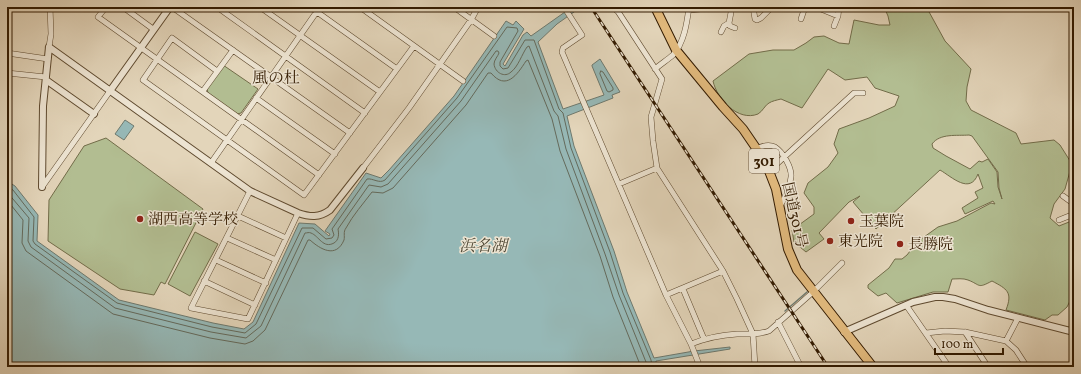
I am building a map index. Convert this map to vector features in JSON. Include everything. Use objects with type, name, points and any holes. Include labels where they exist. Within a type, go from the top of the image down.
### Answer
[{"type":"highway","name":"国道301号","points":[[655,7],[676,50],[743,129],[757,149],[769,171],[776,188],[791,260],[797,270],[844,332],[873,367]]},
{"type":"street","points":[[42,187],[43,106],[51,34],[50,7]]},
{"type":"street","points":[[106,7],[98,17],[319,175]]},
{"type":"street","points":[[123,7],[153,29]]},
{"type":"street","points":[[217,7],[365,113]]},
{"type":"street","points":[[260,7],[380,92]]},
{"type":"street","points":[[310,7],[319,9],[397,69]]},
{"type":"street","points":[[360,7],[463,81]]},
{"type":"street","points":[[454,7],[494,36]]},
{"type":"street","points":[[49,47],[250,191],[305,216],[318,216],[330,210],[392,132],[471,20],[478,7]]},
{"type":"street","points":[[655,69],[676,50],[684,32],[688,8],[726,7]]},
{"type":"street","points":[[720,32],[724,26],[729,23],[732,7]]},
{"type":"street","points":[[753,7],[755,18],[757,20],[762,18],[772,7]]},
{"type":"street","points":[[801,19],[805,7]]},
{"type":"street","points":[[816,7],[838,16]]},
{"type":"street","points":[[834,26],[838,16],[839,7]]},
{"type":"street","points":[[42,187],[141,48],[167,8],[232,50],[350,133]]},
{"type":"street","points":[[565,8],[582,35],[563,48],[562,52],[666,295],[691,344],[700,367]]},
{"type":"street","points":[[618,8],[662,79],[651,117],[657,168],[723,271],[753,334],[755,367]]},
{"type":"street","points":[[210,163],[319,9]]},
{"type":"street","points":[[729,23],[730,26],[735,28]]},
{"type":"street","points":[[217,71],[172,38],[143,80],[304,195],[414,46]]},
{"type":"street","points":[[203,91],[232,50]]},
{"type":"street","points":[[7,53],[48,59]]},
{"type":"street","points":[[7,73],[46,79],[94,114]]},
{"type":"street","points":[[769,171],[823,118],[854,93],[863,93]]},
{"type":"street","points":[[256,98],[335,154]]},
{"type":"street","points":[[757,149],[763,146],[775,147],[790,167],[791,178],[780,206]]},
{"type":"street","points":[[619,184],[657,168]]},
{"type":"street","points":[[250,191],[191,308],[248,319],[298,213]]},
{"type":"street","points":[[1063,196],[1074,204]]},
{"type":"street","points":[[1059,220],[1074,214]]},
{"type":"street","points":[[238,216],[286,238]]},
{"type":"street","points":[[227,238],[276,260]]},
{"type":"street","points":[[216,260],[266,283]]},
{"type":"street","points":[[691,344],[704,338],[736,334],[760,334],[769,331],[813,292],[842,263]]},
{"type":"street","points":[[666,295],[723,271]]},
{"type":"street","points":[[204,281],[255,305]]},
{"type":"street","points":[[683,289],[704,338]]},
{"type":"street","points":[[844,332],[920,300],[943,297],[1074,332]]},
{"type":"street","points":[[906,305],[949,367]]},
{"type":"street","points":[[1006,341],[1018,318]]},
{"type":"street","points":[[778,322],[801,367]]},
{"type":"street","points":[[926,333],[945,331],[965,332],[1006,341],[1016,350],[1027,367]]},
{"type":"street","points":[[965,332],[988,367]]},
{"type":"green space","points":[[884,7],[923,7],[928,10],[945,41],[971,69],[966,101],[971,110],[1016,133],[1021,144],[1054,140],[1060,145],[1072,164],[1065,189],[1054,204],[1050,218],[1059,226],[1074,220],[1074,293],[1067,307],[1058,315],[1052,315],[1045,320],[1006,310],[1009,295],[1002,286],[992,281],[981,286],[966,279],[952,279],[948,292],[933,292],[897,303],[886,293],[878,296],[868,288],[868,285],[889,268],[895,259],[902,259],[917,242],[938,227],[957,221],[991,203],[995,204],[993,201],[965,214],[962,208],[978,198],[975,192],[983,188],[978,174],[975,180],[966,184],[955,180],[940,170],[876,229],[853,202],[860,196],[849,202],[819,233],[824,239],[806,252],[794,242],[792,230],[814,214],[814,207],[804,193],[808,183],[828,167],[838,153],[834,144],[839,129],[869,118],[895,106],[899,96],[875,88],[867,77],[845,80],[828,69],[802,108],[781,99],[770,102],[758,114],[750,116],[736,112],[730,107],[719,95],[713,81],[749,54],[773,50],[794,50],[814,37],[824,36],[839,43],[849,44],[854,20],[879,25],[890,25]],"holes":[[[954,135],[972,136],[998,172],[999,188],[1002,199],[998,187],[997,172],[988,159],[982,162],[979,161],[970,169],[933,148],[932,144],[939,138]]]},
{"type":"green space","points":[[223,65],[258,89],[241,113],[237,114],[208,93],[207,89]]},
{"type":"green space","points":[[106,138],[203,209],[165,284],[161,282],[154,295],[120,289],[48,241],[49,200],[84,146]]},
{"type":"green space","points":[[195,232],[218,244],[190,296],[168,284]]},
{"type":"water","name":"浜名湖","points":[[572,7],[581,7],[557,24],[538,42],[563,109],[604,95],[592,66],[600,59],[620,92],[612,95],[613,98],[567,116],[574,146],[614,251],[627,292],[654,358],[694,351],[730,347],[730,349],[656,361],[656,367],[7,367],[7,181],[15,186],[38,215],[37,241],[119,300],[244,329],[253,322],[299,223],[315,224],[329,236],[330,234],[325,231],[366,173],[381,178],[389,170],[454,96],[506,21],[513,25],[516,21],[524,29],[503,64],[505,66],[523,35],[527,32],[531,36]]},
{"type":"water","points":[[125,120],[134,126],[124,140],[115,134]]},
{"type":"waterway","points":[[785,311],[807,292]]},
{"type":"railway","points":[[591,7],[828,367]]},
{"type":"place","name":"湖西高等学校","points":[[140,219]]},
{"type":"place","name":"玉葉院","points":[[851,221]]},
{"type":"place","name":"東光院","points":[[830,241]]},
{"type":"place","name":"長勝院","points":[[900,244]]},
{"type":"district","name":"風の杜","points":[[276,77]]}]
